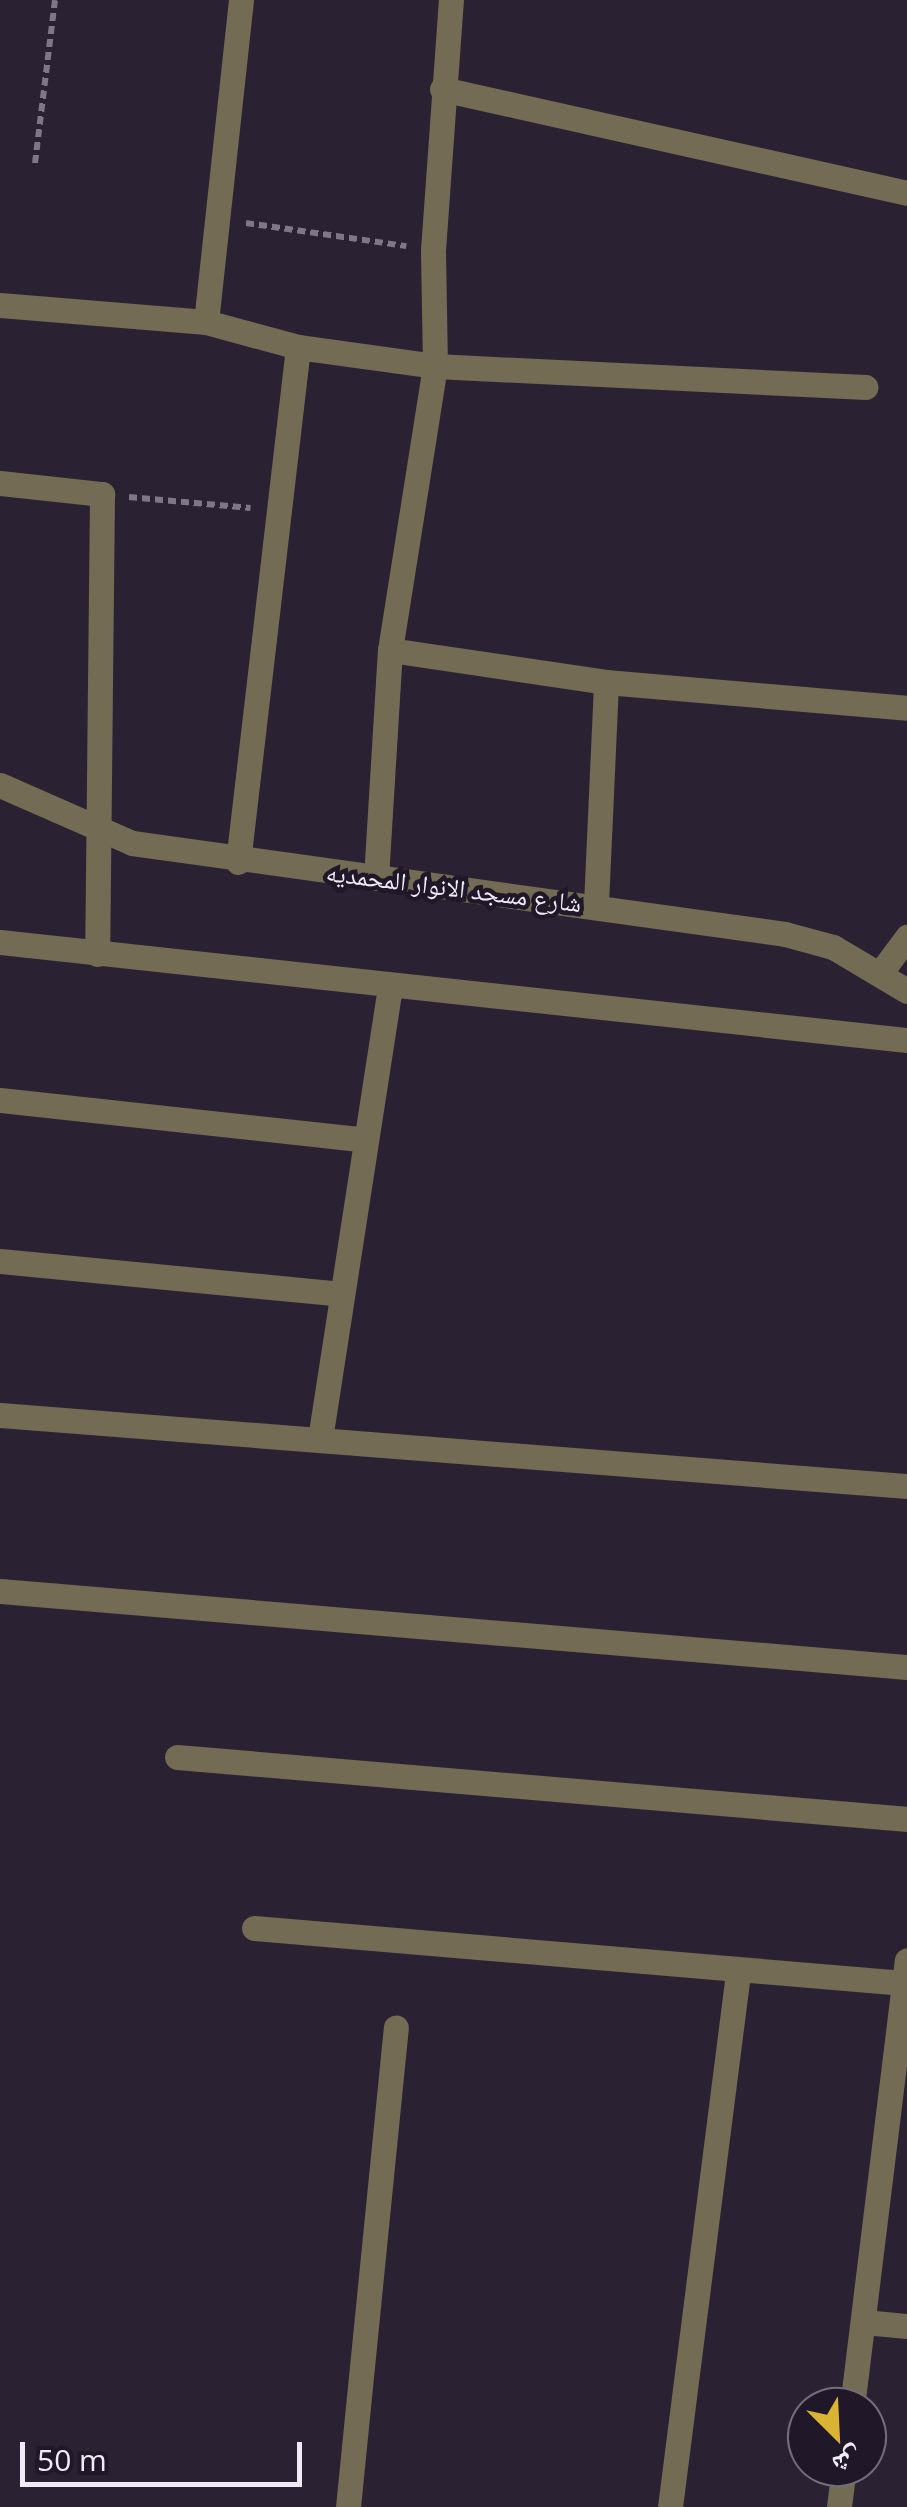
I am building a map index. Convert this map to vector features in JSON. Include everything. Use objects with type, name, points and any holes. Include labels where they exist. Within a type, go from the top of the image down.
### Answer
[{"type":"street","points":[[376,878],[390,650],[436,366],[433,250],[451,0]]},
{"type":"street","points":[[206,322],[235,2]]},
{"type":"street","points":[[442,90],[907,193]]},
{"type":"street","points":[[0,305],[206,322],[298,347],[436,366],[866,387]]},
{"type":"street","points":[[238,862],[298,347]]},
{"type":"street","points":[[0,483],[102,494],[94,833],[97,954]]},
{"type":"street","points":[[390,650],[606,682],[907,708]]},
{"type":"street","points":[[596,904],[606,682]]},
{"type":"street","name":"شارع مسجد الانوار المحمديه","points":[[0,786],[94,833],[238,862],[596,904],[786,934],[881,972],[907,990]]},
{"type":"street","points":[[881,972],[907,937]]},
{"type":"street","points":[[0,942],[390,988],[907,1040]]},
{"type":"street","points":[[320,1439],[390,988]]},
{"type":"street","points":[[0,1100],[366,1140]]},
{"type":"street","points":[[0,1261],[341,1294]]},
{"type":"street","points":[[0,1415],[907,1486]]},
{"type":"street","points":[[0,1591],[907,1666]]},
{"type":"street","points":[[177,1756],[907,1819]]},
{"type":"street","points":[[254,1928],[738,1973],[905,1972],[855,2387]]},
{"type":"street","points":[[670,2507],[738,1973]]},
{"type":"street","points":[[348,2507],[396,2027]]},
{"type":"street","points":[[864,2322],[907,2326]]},
{"type":"path","points":[[35,163],[55,0]]},
{"type":"path","points":[[214,219],[433,250]]},
{"type":"path","points":[[102,494],[277,510]]}]
